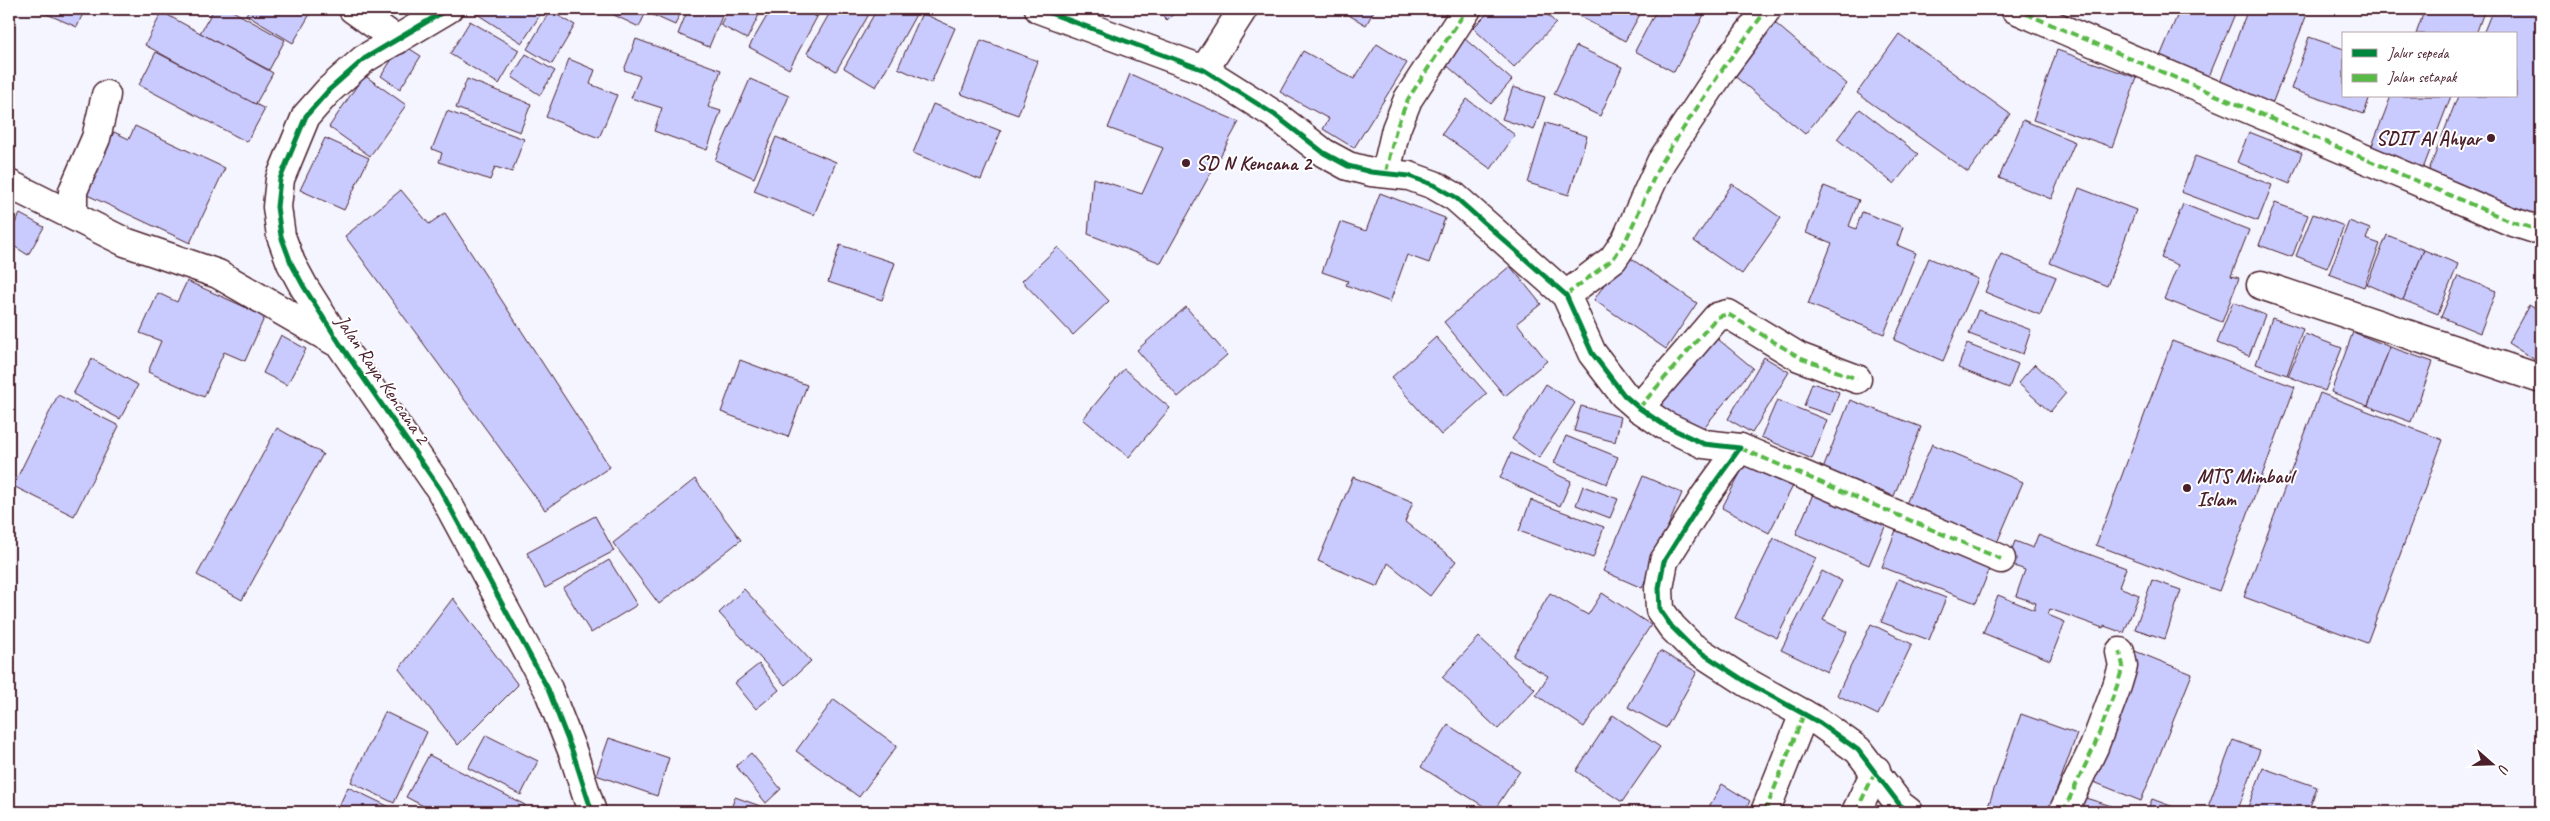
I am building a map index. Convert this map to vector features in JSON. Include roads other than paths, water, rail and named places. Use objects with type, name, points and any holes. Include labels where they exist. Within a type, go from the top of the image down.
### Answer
[{"type":"street","points":[[353,9],[397,40]]},
{"type":"street","name":"Jalan Raya Kencana 2","points":[[448,9],[364,58],[329,90],[306,116],[280,179],[277,207],[281,236],[290,263],[304,287],[340,344],[440,489],[544,680],[574,753],[592,812]]},
{"type":"street","points":[[1039,9],[1204,70],[1274,115],[1324,153],[1348,166],[1370,172],[1386,172],[1409,176],[1434,185],[1455,197],[1566,295],[1592,354],[1624,395],[1664,425],[1704,444],[1740,448],[2001,559]]},
{"type":"street","points":[[1204,70],[1243,9]]},
{"type":"street","points":[[1386,172],[1396,129],[1408,99],[1467,9]]},
{"type":"street","points":[[1566,295],[1613,260],[1626,240],[1661,162],[1724,67],[1767,9]]},
{"type":"street","points":[[2015,9],[2510,221],[2541,231]]},
{"type":"street","points":[[72,216],[73,191],[96,138],[106,95]]},
{"type":"street","points":[[9,184],[125,242],[218,274],[340,344]]},
{"type":"street","points":[[2261,285],[2541,379]]},
{"type":"street","points":[[1639,408],[1717,317],[1728,314],[1799,357],[1857,379]]},
{"type":"street","points":[[1740,448],[1705,496],[1664,561],[1659,588],[1660,610],[1672,627],[1691,646],[1740,678],[1804,714],[1858,750],[1876,770],[1900,805],[1909,812]]},
{"type":"street","points":[[2063,812],[2094,747],[2117,686],[2123,666],[2120,652]]},
{"type":"street","points":[[1765,812],[1804,714]]},
{"type":"street","points":[[1856,812],[1876,770]]},
{"type":"place","name":"SDIT Al Ahyar","points":[[2491,138]]},
{"type":"place","name":"SD N Kencana 2","points":[[1186,163]]},
{"type":"place","name":"MTS Mimbaul Islam","points":[[2187,488]]}]
